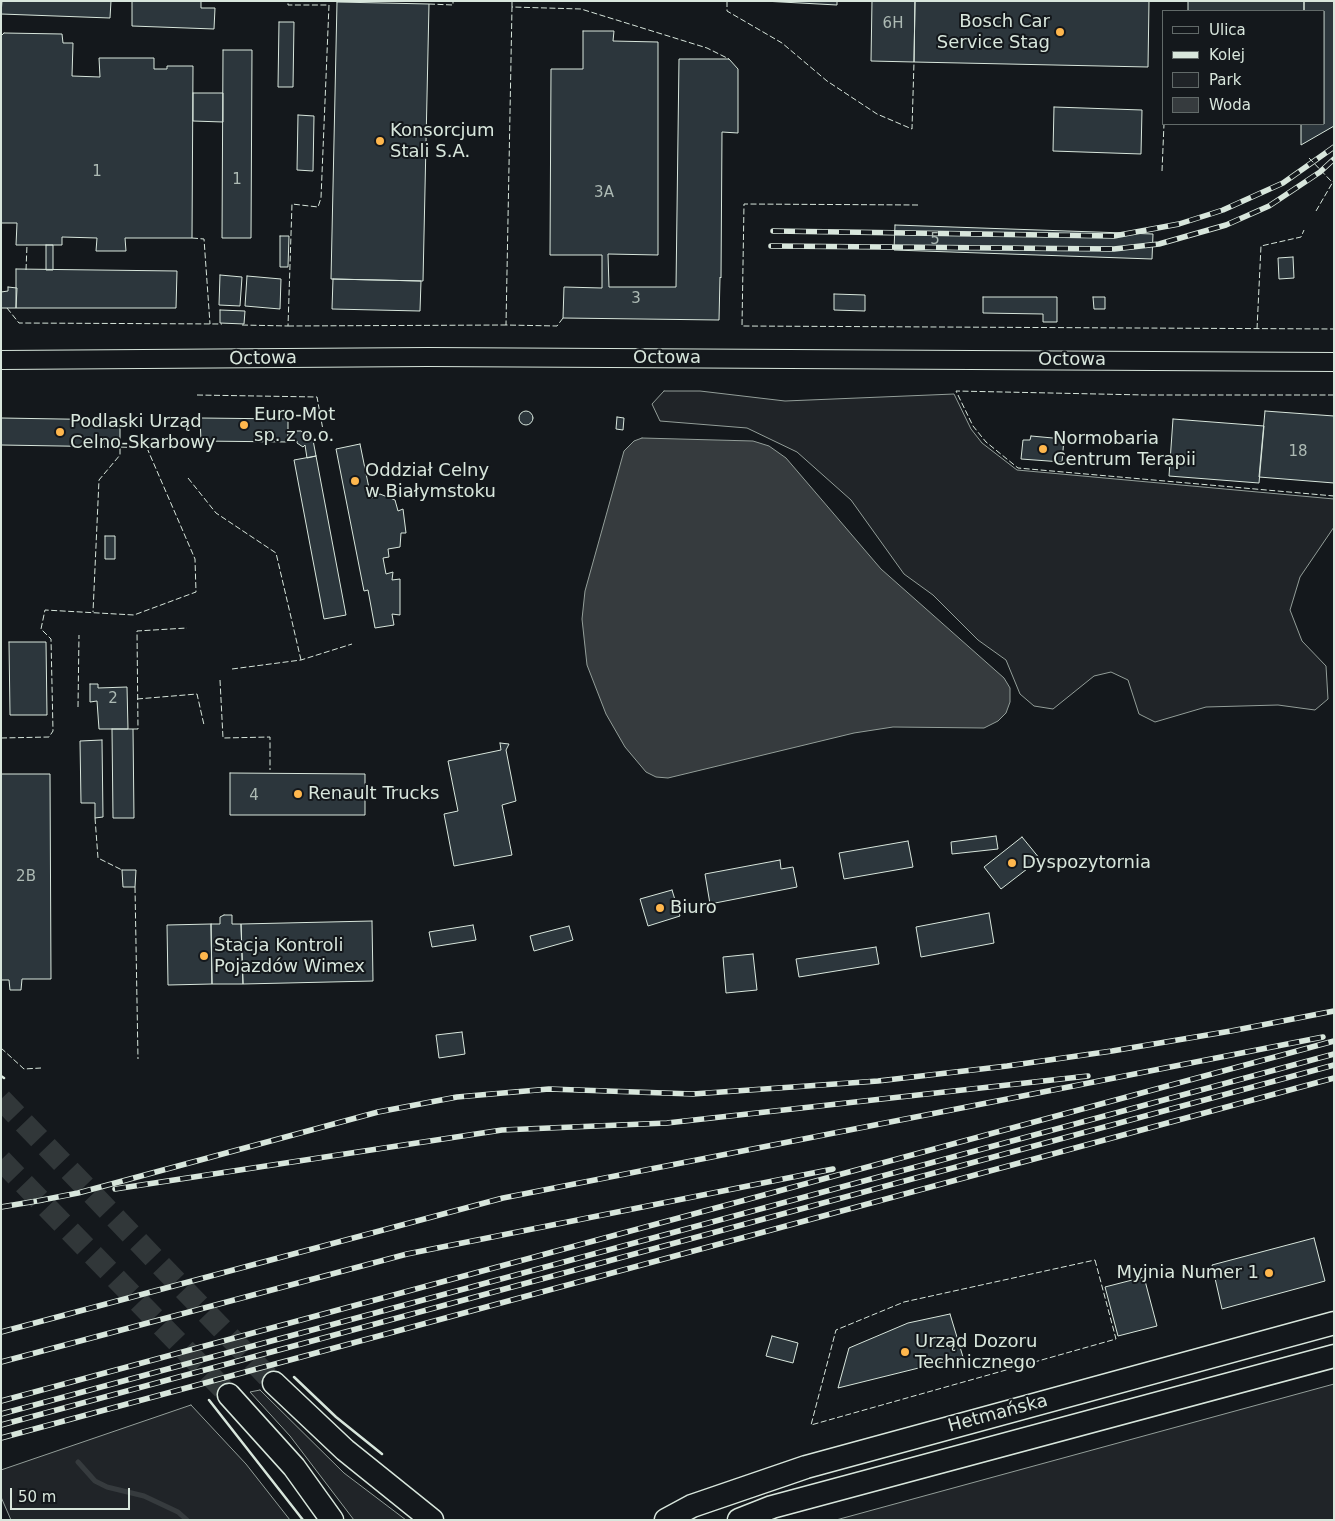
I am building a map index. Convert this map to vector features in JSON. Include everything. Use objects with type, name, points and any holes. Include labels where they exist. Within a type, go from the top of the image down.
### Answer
[{"type":"main road","name":"Hetmańska","points":[[666,1520],[692,1506],[806,1467],[1334,1323]]},
{"type":"main road","name":"Hetmańska","points":[[739,1520],[772,1507],[1334,1356]]},
{"type":"main road","points":[[274,1382],[345,1450],[432,1520]]},
{"type":"main road","points":[[229,1395],[294,1467],[332,1520]]},
{"type":"main road","points":[[772,1507],[796,1489],[802,1480],[806,1467]]},
{"type":"street","name":"Octowa","points":[[1,360],[438,357],[1334,362]]},
{"type":"green space","points":[[664,391],[700,391],[785,401],[954,394],[971,429],[982,443],[1017,470],[1334,499],[1334,527],[1300,577],[1290,610],[1302,641],[1326,666],[1328,699],[1315,710],[1278,705],[1206,707],[1155,722],[1139,714],[1128,680],[1111,672],[1094,676],[1053,709],[1034,706],[1020,694],[1006,660],[978,640],[933,595],[904,574],[851,500],[797,452],[747,428],[660,421],[652,404]]},
{"type":"green space","points":[[1334,1384],[1334,1520],[836,1520]]},
{"type":"green space","points":[[260,1390],[344,1473],[406,1520],[354,1520],[290,1436],[250,1392]]},
{"type":"green space","points":[[191,1405],[246,1464],[290,1520],[11,1520],[1,1497],[1,1470]]},
{"type":"water","points":[[642,438],[753,441],[769,446],[786,458],[881,569],[1004,678],[1010,688],[1010,702],[1006,713],[998,721],[984,728],[893,727],[854,733],[668,778],[656,777],[646,772],[625,747],[606,714],[587,665],[582,619],[585,591],[624,451],[634,441]]},
{"type":"building","points":[[2,1],[111,1],[110,18],[1,14]]},
{"type":"building","points":[[132,1],[201,1],[201,8],[215,8],[214,29],[132,26]]},
{"type":"building","points":[[763,1],[837,1],[837,5]]},
{"type":"building","points":[[872,1],[915,1],[914,62],[871,61]]},
{"type":"building","points":[[915,1],[1149,1],[1148,67],[914,62]]},
{"type":"building","points":[[1188,1],[1304,1],[1304,10],[1188,10]]},
{"type":"building","points":[[1304,1],[1334,1],[1334,126],[1301,145],[1301,125],[1325,125],[1325,10],[1304,10]]},
{"type":"building","name":"Konsorcjum Stali S.A.","points":[[337,2],[429,4],[423,281],[331,279]]},
{"type":"building","points":[[279,22],[294,22],[293,87],[278,87]]},
{"type":"building","points":[[583,31],[614,31],[613,41],[658,42],[658,255],[608,254],[609,287],[676,287],[679,59],[729,59],[738,69],[738,133],[722,132],[719,320],[563,318],[564,287],[602,288],[602,255],[550,255],[551,69],[583,69]]},
{"type":"building","points":[[4,33],[62,34],[63,43],[73,43],[72,76],[100,77],[99,58],[154,58],[154,69],[167,69],[167,66],[193,66],[192,238],[125,238],[126,251],[96,251],[97,238],[62,237],[62,245],[16,245],[17,223],[1,223],[1,36]]},
{"type":"building","points":[[223,50],[252,50],[251,238],[222,238]]},
{"type":"building","points":[[193,93],[223,93],[223,122],[193,121]]},
{"type":"building","points":[[1054,107],[1142,110],[1141,154],[1053,151]]},
{"type":"building","points":[[298,115],[314,116],[313,171],[297,170]]},
{"type":"building","points":[[895,225],[1153,234],[1152,259],[894,250]]},
{"type":"building","points":[[280,236],[289,236],[288,267],[280,267]]},
{"type":"building","points":[[46,245],[53,245],[53,270],[46,270]]},
{"type":"building","points":[[1293,257],[1294,278],[1279,279],[1278,258]]},
{"type":"building","points":[[16,269],[177,271],[176,308],[16,308]]},
{"type":"building","points":[[220,275],[242,277],[240,306],[219,305]]},
{"type":"building","points":[[247,276],[281,279],[280,309],[245,306]]},
{"type":"building","points":[[333,279],[421,281],[420,311],[332,309]]},
{"type":"building","points":[[8,287],[17,288],[16,308],[1,308],[1,292],[8,291]]},
{"type":"building","points":[[834,294],[865,295],[865,311],[834,310]]},
{"type":"building","points":[[983,297],[1057,297],[1057,322],[1043,322],[1043,314],[983,313]]},
{"type":"building","points":[[1093,297],[1105,297],[1105,309],[1094,309]]},
{"type":"building","points":[[220,310],[245,311],[244,324],[220,323]]},
{"type":"building","points":[[523,411],[529,411],[533,418],[529,425],[523,425],[519,421],[519,415]]},
{"type":"building","points":[[1265,411],[1334,416],[1334,483],[1259,477]]},
{"type":"building","points":[[617,417],[624,418],[623,430],[616,429]]},
{"type":"building","name":"Podlaski Urząd Celno-Skarbowy","points":[[1,418],[120,420],[120,447],[1,445]]},
{"type":"building","name":"Euro-Mot sp. z o.o.","points":[[200,418],[288,419],[288,442],[201,441]]},
{"type":"building","points":[[1173,419],[1264,426],[1259,483],[1169,476]]},
{"type":"building","points":[[288,431],[301,431],[313,440],[316,456],[307,458],[305,445],[303,447],[297,441],[288,442]]},
{"type":"building","name":"Normobaria Centrum Terapii","points":[[1031,436],[1064,439],[1062,462],[1021,459],[1023,440],[1030,440]]},
{"type":"building","points":[[360,444],[371,498],[380,494],[395,500],[398,511],[403,509],[406,533],[401,533],[400,547],[388,549],[389,557],[383,558],[386,574],[393,572],[392,580],[400,579],[400,615],[392,614],[394,625],[375,628],[368,590],[364,591],[336,449]]},
{"type":"building","points":[[316,456],[346,615],[324,619],[294,460]]},
{"type":"building","points":[[105,536],[115,536],[115,559],[105,559]]},
{"type":"building","points":[[9,642],[46,642],[47,715],[10,715]]},
{"type":"building","points":[[90,684],[98,684],[98,688],[127,687],[128,729],[99,729],[97,701],[90,702]]},
{"type":"building","points":[[112,729],[133,729],[134,818],[113,818]]},
{"type":"building","points":[[102,740],[103,817],[95,818],[95,803],[81,803],[80,741]]},
{"type":"building","points":[[500,743],[509,744],[506,750],[516,801],[502,805],[512,855],[454,866],[444,814],[458,811],[448,761],[501,750]]},
{"type":"building","name":"Renault Trucks","points":[[230,773],[365,774],[365,815],[230,815]]},
{"type":"building","points":[[1,774],[50,774],[51,979],[22,979],[21,990],[10,990],[9,980],[1,980]]},
{"type":"building","points":[[996,836],[998,849],[952,854],[951,842]]},
{"type":"building","name":"Dyspozytornia","points":[[1022,837],[1040,859],[1001,889],[984,867]]},
{"type":"building","points":[[908,841],[913,867],[844,879],[839,853]]},
{"type":"building","points":[[780,860],[781,869],[793,867],[797,887],[710,904],[705,874]]},
{"type":"building","points":[[122,870],[136,870],[135,887],[123,887]]},
{"type":"building","name":"Biuro","points":[[672,890],[680,916],[648,926],[640,899]]},
{"type":"building","points":[[989,913],[994,943],[921,957],[916,927]]},
{"type":"building","points":[[232,915],[232,924],[241,924],[243,984],[212,984],[211,924],[220,924],[220,917]]},
{"type":"building","points":[[372,921],[373,981],[243,984],[241,924]]},
{"type":"building","points":[[211,924],[212,984],[168,985],[167,925]]},
{"type":"building","points":[[473,925],[476,940],[432,947],[429,932]]},
{"type":"building","points":[[569,926],[573,940],[534,951],[530,936]]},
{"type":"building","points":[[876,947],[879,964],[799,977],[796,959]]},
{"type":"building","points":[[753,954],[757,990],[726,993],[723,957]]},
{"type":"building","points":[[462,1032],[465,1054],[439,1058],[436,1035]]},
{"type":"building","name":"Myjnia Numer 1","points":[[1314,1238],[1325,1281],[1222,1309],[1212,1265]]},
{"type":"building","points":[[1144,1277],[1157,1326],[1118,1336],[1105,1287]]},
{"type":"building","name":"Urząd Dozoru Technicznego","points":[[950,1314],[963,1357],[838,1388],[849,1348],[908,1323]]},
{"type":"building","points":[[772,1336],[798,1343],[793,1363],[766,1356]]},
{"type":"waterway","points":[[78,1462],[95,1481],[107,1487],[144,1496],[178,1512],[187,1520]]},
{"type":"tunnel","points":[[1,1099],[274,1383]]},
{"type":"tunnel","points":[[1,1160],[229,1395]]},
{"type":"railway","points":[[773,231],[1114,236],[1179,224],[1223,210],[1283,183],[1334,147]]},
{"type":"railway","points":[[771,246],[1114,249],[1159,244],[1226,225],[1269,206],[1320,172],[1334,159]]},
{"type":"railway","points":[[37,1201],[78,1193],[378,1112],[457,1097],[549,1089],[693,1094],[878,1081],[1007,1066],[1112,1051],[1334,1011]]},
{"type":"railway","points":[[1,1332],[503,1198],[1323,1037]]},
{"type":"railway","points":[[1,1401],[1334,1041]]},
{"type":"railway","points":[[1,1414],[1334,1054]]},
{"type":"railway","points":[[1,1425],[1334,1065]]},
{"type":"railway","points":[[115,1189],[502,1130],[667,1123],[1088,1076]]},
{"type":"railway","points":[[1,1438],[1334,1078]]},
{"type":"railway","points":[[1,1362],[407,1254],[833,1169]]},
{"type":"railway","points":[[1,1207],[43,1200]]},
{"type":"fence","points":[[242,325],[288,326],[292,204],[318,207],[321,198],[329,5],[288,5],[288,1]]},
{"type":"fence","points":[[429,4],[453,5],[453,1]]},
{"type":"fence","points":[[512,1],[512,7]]},
{"type":"fence","points":[[727,1],[727,11],[782,43],[827,81],[877,114],[912,129],[914,62]]},
{"type":"fence","points":[[563,318],[557,326],[506,325],[512,7],[581,9],[707,48],[729,59]]},
{"type":"fence","points":[[1162,171],[1164,125]]},
{"type":"fence","points":[[1309,158],[1332,182]]},
{"type":"fence","points":[[1316,211],[1334,180]]},
{"type":"fence","points":[[918,205],[744,204],[742,326],[1334,329]]},
{"type":"fence","points":[[1257,329],[1261,246],[1301,237],[1304,230]]},
{"type":"fence","points":[[192,238],[204,239],[210,324]]},
{"type":"fence","points":[[26,270],[27,245]]},
{"type":"fence","points":[[7,308],[19,323],[222,324]]},
{"type":"fence","points":[[288,326],[506,325]]},
{"type":"fence","points":[[1334,395],[1145,395],[956,391],[973,426],[986,442],[1018,468],[1334,496]]},
{"type":"fence","points":[[197,395],[317,397],[323,430]]},
{"type":"fence","points":[[1,738],[49,737],[53,731],[51,639],[41,629],[45,610],[134,615],[196,592],[195,559],[147,448],[120,447],[120,455],[99,480],[93,612]]},
{"type":"fence","points":[[188,478],[216,513],[276,553],[301,660]]},
{"type":"fence","points":[[133,729],[138,729],[137,631],[187,628]]},
{"type":"fence","points":[[78,707],[79,635]]},
{"type":"fence","points":[[232,669],[301,660],[352,644]]},
{"type":"fence","points":[[220,680],[223,738],[270,737],[270,770]]},
{"type":"fence","points":[[137,699],[197,694],[204,725]]},
{"type":"fence","points":[[95,818],[98,858],[122,870]]},
{"type":"fence","points":[[135,887],[138,1059]]},
{"type":"fence","points":[[1,1048],[24,1069],[41,1068]]},
{"type":"fence","points":[[1095,1260],[1116,1339],[811,1425],[836,1330],[904,1302],[1095,1260]]},
{"type":"wall","points":[[294,1377],[336,1417],[382,1454]]},
{"type":"wall","points":[[209,1400],[303,1520]]},
{"type":"place","name":"Bosch Car Service Stag","points":[[1060,32]]},
{"type":"place","name":"Konsorcjum Stali S.A.","points":[[380,141]]},
{"type":"place","name":"Euro-Mot sp. z o.o.","points":[[244,425]]},
{"type":"place","name":"Podlaski Urząd Celno-Skarbowy","points":[[60,432]]},
{"type":"place","name":"Normobaria Centrum Terapii","points":[[1043,449]]},
{"type":"place","name":"Oddział Celny w Białymstoku","points":[[355,481]]},
{"type":"place","name":"Renault Trucks","points":[[298,794]]},
{"type":"place","name":"Dyspozytornia","points":[[1012,863]]},
{"type":"place","name":"Biuro","points":[[660,908]]},
{"type":"place","name":"Stacja Kontroli Pojazdów Wimex","points":[[204,956]]},
{"type":"place","name":"Myjnia Numer 1","points":[[1269,1273]]},
{"type":"place","name":"Urząd Dozoru Technicznego","points":[[905,1352]]}]
